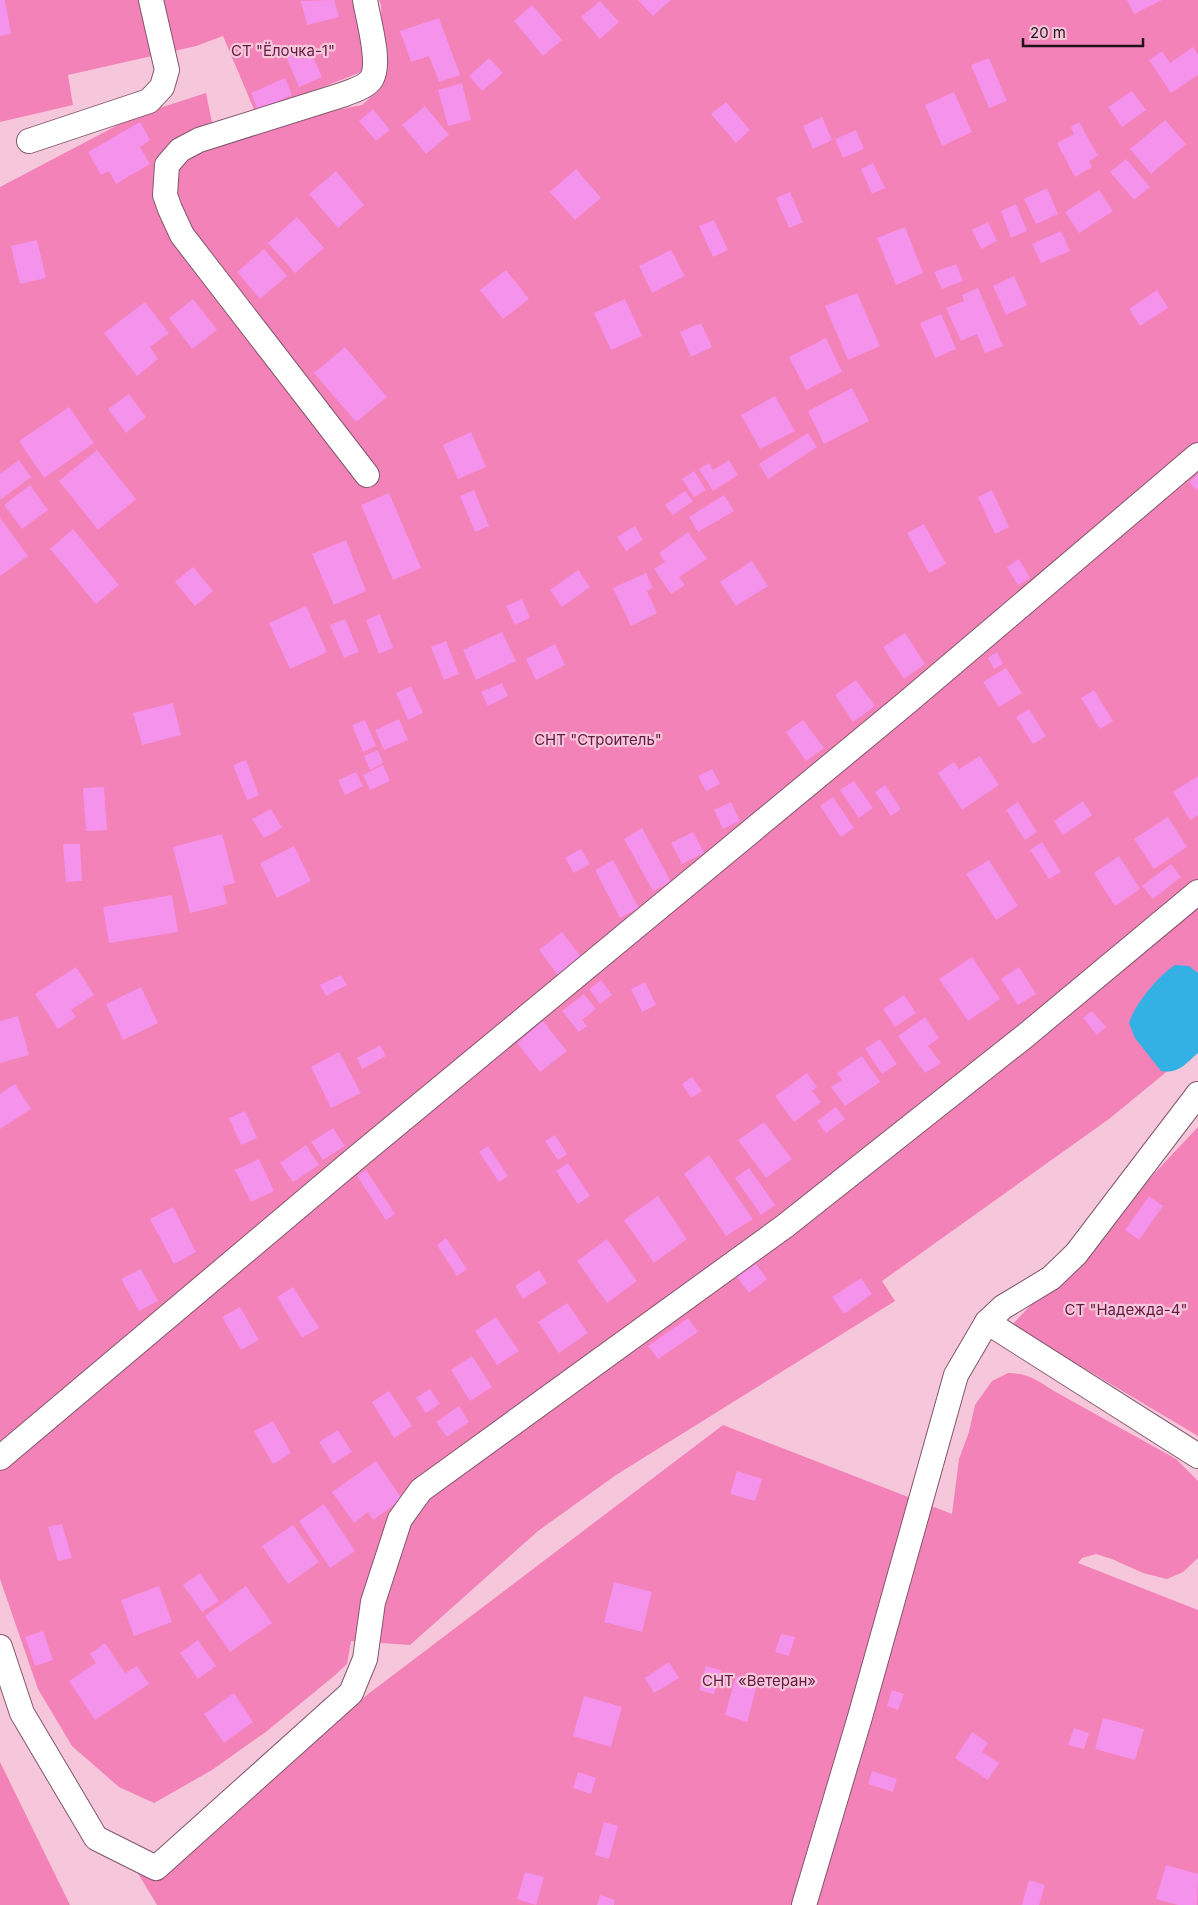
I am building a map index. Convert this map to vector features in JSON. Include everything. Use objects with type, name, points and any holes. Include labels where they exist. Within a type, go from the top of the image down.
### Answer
[{"type":"lane","points":[[29,140],[149,101],[162,87],[167,70],[151,0]]},
{"type":"lane","points":[[364,0],[376,68],[372,80],[364,86],[345,94],[199,140],[180,150],[167,165],[165,195],[182,235],[367,475]]},
{"type":"lane","points":[[0,1458],[356,1158],[905,704],[1198,455]]},
{"type":"lane","points":[[0,1647],[22,1713],[96,1838],[156,1868],[351,1692],[364,1659],[373,1602],[400,1520],[421,1490],[786,1226],[1025,1036],[1198,892]]},
{"type":"lane","points":[[804,1905],[860,1717],[956,1375],[987,1322],[1003,1307],[1051,1278],[1076,1254],[1198,1094]]},
{"type":"lane","points":[[987,1322],[1198,1456]]},
{"type":"green space","name":"СТ \"Ёлочка-1\"","points":[[0,0],[353,0],[366,70],[256,114],[223,36],[196,46],[68,75],[73,105],[0,122]]},
{"type":"green space","name":"СНТ \"Строитель\"","points":[[379,0],[1198,0],[1198,1046],[1109,1119],[882,1281],[895,1301],[616,1475],[538,1531],[410,1645],[351,1641],[347,1664],[334,1676],[267,1731],[212,1770],[154,1803],[119,1787],[72,1746],[38,1689],[0,1579],[0,187],[135,116],[206,93],[216,142],[322,113],[362,105],[379,90],[383,66],[381,5]]},
{"type":"green space","name":"СТ \"Надежда-4\"","points":[[1198,1127],[1198,1436],[1012,1325]]},
{"type":"green space","name":"СНТ «Ветеран»","points":[[1008,1373],[1021,1374],[1037,1380],[1176,1459],[1198,1481],[1198,1558],[1183,1572],[1167,1579],[1143,1573],[1096,1554],[1082,1558],[1078,1563],[1198,1610],[1198,1905],[157,1905],[136,1870],[723,1425],[952,1514],[959,1459],[969,1432],[975,1405],[992,1381]]},
{"type":"green space","points":[[0,1762],[70,1905],[0,1905]]},
{"type":"water","points":[[1175,965],[1189,966],[1198,973],[1198,1053],[1177,1070],[1167,1072],[1161,1071],[1135,1038],[1129,1023],[1136,1007],[1148,991],[1161,976]]},
{"type":"building","points":[[0,0],[5,0],[11,34],[0,36]]},
{"type":"building","points":[[334,0],[339,17],[307,25],[301,1]]},
{"type":"building","points":[[638,0],[671,0],[653,16]]},
{"type":"building","points":[[1127,0],[1162,0],[1134,14]]},
{"type":"building","points":[[600,1],[619,22],[600,39],[581,17]]},
{"type":"building","points":[[532,5],[562,40],[543,56],[514,21]]},
{"type":"building","points":[[439,18],[460,75],[439,82],[429,56],[411,62],[400,31]]},
{"type":"building","points":[[307,44],[322,77],[299,87],[285,54]]},
{"type":"building","points":[[1193,47],[1198,55],[1198,75],[1171,93],[1149,60],[1162,51],[1170,63]]},
{"type":"building","points":[[489,58],[503,73],[482,91],[469,76]]},
{"type":"building","points":[[989,58],[1007,101],[989,108],[971,65]]},
{"type":"building","points":[[285,78],[292,95],[258,110],[251,93]]},
{"type":"building","points":[[462,83],[471,120],[448,126],[438,90]]},
{"type":"building","points":[[1132,91],[1146,110],[1122,127],[1108,107]]},
{"type":"building","points":[[954,92],[972,132],[942,146],[925,105]]},
{"type":"building","points":[[726,102],[750,130],[736,143],[711,114]]},
{"type":"building","points":[[425,106],[449,135],[426,154],[402,125]]},
{"type":"building","points":[[373,109],[390,130],[376,141],[359,121]]},
{"type":"building","points":[[822,117],[832,140],[813,149],[803,126]]},
{"type":"building","points":[[1165,120],[1186,144],[1151,174],[1130,149]]},
{"type":"building","points":[[140,122],[150,140],[140,147],[150,164],[116,184],[109,171],[101,175],[88,152]]},
{"type":"building","points":[[1079,122],[1098,156],[1089,161],[1092,167],[1075,177],[1057,143],[1074,134],[1071,127]]},
{"type":"building","points":[[856,130],[864,149],[843,158],[835,139]]},
{"type":"building","points":[[1126,159],[1150,187],[1134,200],[1110,172]]},
{"type":"building","points":[[873,163],[885,188],[872,194],[861,169]]},
{"type":"building","points":[[576,169],[601,198],[575,220],[550,192]]},
{"type":"building","points":[[336,171],[364,205],[338,228],[309,194]]},
{"type":"building","points":[[1047,188],[1058,214],[1036,224],[1024,199]]},
{"type":"building","points":[[1099,190],[1113,211],[1079,233],[1065,212]]},
{"type":"building","points":[[790,192],[803,222],[789,228],[776,198]]},
{"type":"building","points":[[1016,204],[1027,231],[1011,238],[1001,211]]},
{"type":"building","points":[[297,217],[324,248],[295,273],[268,243]]},
{"type":"building","points":[[714,220],[728,250],[713,257],[699,226]]},
{"type":"building","points":[[988,222],[997,241],[981,249],[972,230]]},
{"type":"building","points":[[905,227],[923,273],[896,285],[877,238]]},
{"type":"building","points":[[1061,231],[1070,251],[1041,263],[1032,244]]},
{"type":"building","points":[[37,240],[46,278],[20,284],[11,246]]},
{"type":"building","points":[[264,249],[287,276],[260,299],[237,272]]},
{"type":"building","points":[[671,250],[685,276],[652,293],[639,266]]},
{"type":"building","points":[[956,264],[963,281],[942,289],[934,272]]},
{"type":"building","points":[[506,270],[529,299],[503,319],[480,290]]},
{"type":"building","points":[[1014,276],[1027,305],[1006,315],[993,286]]},
{"type":"building","points":[[978,288],[1003,346],[985,353],[977,334],[961,341],[946,308],[964,301],[962,295]]},
{"type":"building","points":[[1157,290],[1168,308],[1140,326],[1129,309]]},
{"type":"building","points":[[857,293],[880,346],[848,360],[825,306]]},
{"type":"building","points":[[193,299],[217,330],[192,349],[169,318]]},
{"type":"building","points":[[625,299],[642,336],[611,350],[594,313]]},
{"type":"building","points":[[145,302],[169,333],[150,347],[158,359],[137,376],[104,333]]},
{"type":"building","points":[[941,314],[956,349],[935,358],[920,323]]},
{"type":"building","points":[[701,323],[712,347],[691,357],[680,332]]},
{"type":"building","points":[[826,338],[842,372],[806,390],[789,357]]},
{"type":"building","points":[[345,347],[387,397],[356,422],[314,373]]},
{"type":"building","points":[[852,388],[869,421],[824,444],[808,411]]},
{"type":"building","points":[[129,394],[146,417],[126,433],[108,409]]},
{"type":"building","points":[[775,396],[795,431],[760,449],[741,415]]},
{"type":"building","points":[[69,407],[94,443],[44,478],[19,441]]},
{"type":"building","points":[[471,432],[486,467],[458,479],[443,445]]},
{"type":"building","points":[[808,433],[817,447],[768,479],[759,464]]},
{"type":"building","points":[[97,450],[136,499],[98,530],[59,481]]},
{"type":"building","points":[[19,460],[31,477],[0,500],[0,474]]},
{"type":"building","points":[[729,460],[738,475],[713,491],[699,469],[709,463],[713,470]]},
{"type":"building","points":[[694,471],[706,490],[694,497],[682,479]]},
{"type":"building","points":[[1198,474],[1198,488],[1196,490],[1189,482]]},
{"type":"building","points":[[30,485],[48,510],[22,529],[4,505]]},
{"type":"building","points":[[474,490],[489,526],[475,532],[460,496]]},
{"type":"building","points":[[992,490],[1009,527],[995,534],[978,497]]},
{"type":"building","points":[[685,491],[693,501],[673,515],[665,505]]},
{"type":"building","points":[[389,493],[421,568],[393,580],[361,505]]},
{"type":"building","points":[[724,495],[734,511],[698,532],[689,517]]},
{"type":"building","points":[[0,518],[28,556],[0,576]]},
{"type":"building","points":[[924,524],[946,564],[929,573],[907,533]]},
{"type":"building","points":[[635,526],[643,540],[626,551],[617,537]]},
{"type":"building","points":[[73,529],[119,585],[96,604],[50,549]]},
{"type":"building","points":[[688,532],[707,559],[679,577],[685,585],[671,594],[654,569],[665,562],[659,553]]},
{"type":"building","points":[[346,540],[366,591],[334,605],[312,554]]},
{"type":"building","points":[[1019,559],[1030,578],[1018,585],[1007,567]]},
{"type":"building","points":[[752,561],[768,586],[736,606],[720,582]]},
{"type":"building","points":[[193,567],[213,591],[195,606],[175,582]]},
{"type":"building","points":[[578,570],[590,587],[562,607],[550,590]]},
{"type":"building","points":[[646,573],[653,588],[647,591],[657,613],[631,626],[613,588]]},
{"type":"building","points":[[522,599],[530,618],[515,625],[506,606]]},
{"type":"building","points":[[306,606],[327,652],[290,669],[269,623]]},
{"type":"building","points":[[380,614],[393,648],[379,654],[366,620]]},
{"type":"building","points":[[345,619],[359,652],[344,658],[330,625]]},
{"type":"building","points":[[502,632],[516,661],[476,680],[463,650]]},
{"type":"building","points":[[905,633],[925,664],[904,679],[883,647]]},
{"type":"building","points":[[446,641],[459,674],[444,680],[431,647]]},
{"type":"building","points":[[555,644],[565,665],[536,680],[526,659]]},
{"type":"building","points":[[997,652],[1003,664],[994,669],[988,658]]},
{"type":"building","points":[[1006,668],[1022,693],[999,707],[983,682]]},
{"type":"building","points":[[856,680],[875,706],[853,722],[835,695]]},
{"type":"building","points":[[502,683],[508,696],[488,706],[481,692]]},
{"type":"building","points":[[411,686],[423,713],[408,720],[396,693]]},
{"type":"building","points":[[1094,690],[1113,721],[1100,729],[1081,698]]},
{"type":"building","points":[[173,703],[181,735],[142,745],[133,713]]},
{"type":"building","points":[[1029,709],[1046,736],[1033,744],[1016,717]]},
{"type":"building","points":[[399,719],[408,740],[384,750],[375,730]]},
{"type":"building","points":[[365,720],[376,746],[363,752],[352,725]]},
{"type":"building","points":[[803,720],[824,748],[806,761],[786,732]]},
{"type":"building","points":[[378,750],[383,763],[370,770],[364,756]]},
{"type":"building","points":[[980,756],[999,785],[962,810],[938,773],[954,762],[959,769]]},
{"type":"building","points":[[246,760],[259,795],[247,800],[233,765]]},
{"type":"building","points":[[383,765],[390,781],[370,790],[363,775]]},
{"type":"building","points":[[712,769],[720,784],[706,791],[698,776]]},
{"type":"building","points":[[356,772],[363,786],[345,795],[338,780]]},
{"type":"building","points":[[1198,776],[1198,815],[1190,820],[1173,792]]},
{"type":"building","points":[[854,781],[873,808],[859,818],[840,790]]},
{"type":"building","points":[[885,785],[901,809],[891,816],[875,792]]},
{"type":"building","points":[[104,787],[107,830],[86,831],[83,788]]},
{"type":"building","points":[[833,797],[854,828],[841,837],[820,806]]},
{"type":"building","points":[[1083,801],[1092,815],[1063,835],[1054,821]]},
{"type":"building","points":[[731,802],[740,821],[723,829],[714,810]]},
{"type":"building","points":[[1018,802],[1037,832],[1025,840],[1006,810]]},
{"type":"building","points":[[271,809],[282,828],[264,838],[252,819]]},
{"type":"building","points":[[1168,817],[1187,847],[1154,869],[1134,839]]},
{"type":"building","points":[[642,828],[671,882],[653,891],[624,839]]},
{"type":"building","points":[[693,832],[704,853],[682,864],[671,843]]},
{"type":"building","points":[[222,834],[235,883],[223,886],[227,904],[190,913],[173,847]]},
{"type":"building","points":[[1042,842],[1061,872],[1049,879],[1030,850]]},
{"type":"building","points":[[63,844],[80,844],[82,881],[66,882]]},
{"type":"building","points":[[294,846],[311,881],[277,898],[260,863]]},
{"type":"building","points":[[581,849],[590,864],[574,873],[565,858]]},
{"type":"building","points":[[1119,856],[1140,889],[1115,906],[1094,873]]},
{"type":"building","points":[[613,860],[639,908],[620,918],[595,870]]},
{"type":"building","points":[[989,860],[1018,906],[996,920],[966,874]]},
{"type":"building","points":[[1171,864],[1181,877],[1153,899],[1142,886]]},
{"type":"building","points":[[172,895],[178,932],[109,943],[103,907]]},
{"type":"building","points":[[562,932],[581,957],[558,975],[539,950]]},
{"type":"building","points":[[972,957],[1000,999],[968,1021],[939,979]]},
{"type":"building","points":[[76,967],[94,995],[71,1010],[76,1017],[58,1029],[35,994]]},
{"type":"building","points":[[1019,967],[1036,994],[1018,1005],[1001,979]]},
{"type":"building","points":[[341,975],[347,985],[326,996],[320,985]]},
{"type":"building","points":[[601,980],[612,995],[600,1004],[589,989]]},
{"type":"building","points":[[645,982],[656,1005],[642,1012],[631,989]]},
{"type":"building","points":[[141,987],[158,1023],[123,1040],[106,1004]]},
{"type":"building","points":[[584,994],[596,1009],[582,1020],[587,1026],[579,1032],[562,1011]]},
{"type":"building","points":[[904,995],[916,1013],[895,1027],[883,1009]]},
{"type":"building","points":[[1092,1011],[1106,1027],[1097,1035],[1083,1018]]},
{"type":"building","points":[[18,1016],[29,1055],[0,1063],[0,1021]]},
{"type":"building","points":[[925,1017],[939,1038],[928,1046],[941,1063],[925,1073],[898,1036]]},
{"type":"building","points":[[543,1021],[567,1051],[540,1072],[517,1043]]},
{"type":"building","points":[[880,1039],[897,1064],[882,1074],[865,1049]]},
{"type":"building","points":[[380,1045],[386,1056],[362,1069],[357,1058]]},
{"type":"building","points":[[339,1052],[361,1093],[331,1108],[311,1067]]},
{"type":"building","points":[[862,1056],[880,1082],[845,1106],[831,1087],[842,1080],[837,1073]]},
{"type":"building","points":[[807,1073],[817,1087],[812,1091],[821,1102],[794,1122],[775,1096]]},
{"type":"building","points":[[692,1077],[702,1091],[691,1098],[682,1084]]},
{"type":"building","points":[[15,1084],[31,1109],[0,1129],[0,1094]]},
{"type":"building","points":[[836,1107],[845,1119],[826,1133],[817,1121]]},
{"type":"building","points":[[245,1111],[257,1138],[241,1145],[229,1118]]},
{"type":"building","points":[[764,1122],[792,1159],[766,1178],[738,1140]]},
{"type":"building","points":[[333,1128],[345,1146],[323,1160],[311,1142]]},
{"type":"building","points":[[555,1135],[567,1154],[558,1160],[545,1141]]},
{"type":"building","points":[[306,1145],[319,1165],[293,1182],[280,1163]]},
{"type":"building","points":[[488,1146],[508,1176],[499,1182],[479,1152]]},
{"type":"building","points":[[709,1155],[753,1219],[726,1236],[684,1174]]},
{"type":"building","points":[[259,1159],[274,1191],[251,1202],[235,1170]]},
{"type":"building","points":[[568,1163],[590,1196],[578,1204],[556,1171]]},
{"type":"building","points":[[749,1168],[775,1205],[761,1215],[735,1178]]},
{"type":"building","points":[[366,1170],[395,1214],[386,1220],[357,1176]]},
{"type":"building","points":[[658,1196],[687,1239],[654,1263],[624,1220]]},
{"type":"building","points":[[1149,1196],[1163,1206],[1139,1240],[1125,1230]]},
{"type":"building","points":[[173,1207],[196,1252],[174,1264],[150,1219]]},
{"type":"building","points":[[446,1238],[467,1269],[457,1276],[437,1245]]},
{"type":"building","points":[[607,1239],[637,1281],[607,1303],[577,1261]]},
{"type":"building","points":[[756,1264],[767,1279],[749,1293],[737,1277]]},
{"type":"building","points":[[141,1269],[158,1301],[139,1311],[121,1279]]},
{"type":"building","points":[[539,1270],[547,1283],[523,1299],[515,1286]]},
{"type":"building","points":[[861,1278],[872,1294],[844,1314],[832,1297]]},
{"type":"building","points":[[293,1287],[319,1328],[302,1338],[277,1297]]},
{"type":"building","points":[[567,1303],[588,1333],[559,1353],[538,1322]]},
{"type":"building","points":[[240,1307],[259,1340],[241,1350],[222,1317]]},
{"type":"building","points":[[496,1317],[519,1351],[497,1365],[475,1331]]},
{"type":"building","points":[[688,1318],[698,1332],[658,1359],[648,1346]]},
{"type":"building","points":[[472,1356],[492,1387],[470,1401],[451,1370]]},
{"type":"building","points":[[430,1389],[440,1404],[426,1413],[416,1398]]},
{"type":"building","points":[[389,1391],[412,1426],[394,1438],[372,1402]]},
{"type":"building","points":[[459,1406],[469,1422],[447,1437],[436,1422]]},
{"type":"building","points":[[273,1421],[291,1453],[273,1464],[254,1431]]},
{"type":"building","points":[[338,1430],[352,1452],[333,1464],[319,1442]]},
{"type":"building","points":[[376,1461],[402,1499],[373,1520],[368,1512],[354,1523],[332,1492]]},
{"type":"building","points":[[737,1471],[762,1479],[755,1501],[730,1494]]},
{"type":"building","points":[[324,1504],[355,1551],[330,1568],[299,1521]]},
{"type":"building","points":[[62,1524],[72,1558],[58,1561],[48,1527]]},
{"type":"building","points":[[293,1525],[319,1562],[288,1584],[262,1546]]},
{"type":"building","points":[[200,1573],[219,1601],[202,1612],[183,1585]]},
{"type":"building","points":[[614,1582],[652,1592],[642,1632],[604,1622]]},
{"type":"building","points":[[159,1586],[172,1622],[134,1636],[121,1600]]},
{"type":"building","points":[[246,1586],[272,1623],[230,1652],[205,1616]]},
{"type":"building","points":[[43,1631],[53,1660],[35,1666],[25,1637]]},
{"type":"building","points":[[781,1634],[795,1637],[789,1656],[775,1652]]},
{"type":"building","points":[[198,1640],[216,1666],[198,1679],[180,1653]]},
{"type":"building","points":[[105,1643],[125,1673],[137,1666],[149,1684],[95,1720],[69,1681],[96,1663],[90,1654]]},
{"type":"building","points":[[669,1662],[679,1678],[654,1693],[645,1678]]},
{"type":"building","points":[[706,1666],[721,1670],[714,1694],[699,1690]]},
{"type":"building","points":[[736,1676],[758,1682],[747,1722],[725,1715]]},
{"type":"building","points":[[892,1690],[904,1694],[898,1710],[887,1706]]},
{"type":"building","points":[[234,1693],[253,1722],[224,1743],[204,1714]]},
{"type":"building","points":[[584,1696],[622,1707],[611,1747],[573,1736]]},
{"type":"building","points":[[1103,1718],[1144,1729],[1135,1760],[1095,1749]]},
{"type":"building","points":[[1074,1728],[1089,1733],[1084,1749],[1068,1745]]},
{"type":"building","points":[[972,1732],[988,1743],[982,1752],[999,1763],[988,1780],[955,1758]]},
{"type":"building","points":[[872,1771],[897,1779],[893,1792],[868,1784]]},
{"type":"building","points":[[578,1772],[596,1778],[591,1794],[573,1788]]},
{"type":"building","points":[[604,1822],[618,1826],[609,1859],[595,1855]]},
{"type":"building","points":[[1166,1865],[1198,1874],[1197,1905],[1178,1905],[1156,1899]]},
{"type":"building","points":[[525,1872],[544,1877],[536,1905],[517,1899]]},
{"type":"building","points":[[1029,1880],[1045,1885],[1039,1905],[1022,1905]]},
{"type":"building","points":[[600,1895],[615,1900],[614,1905],[597,1905]]}]
